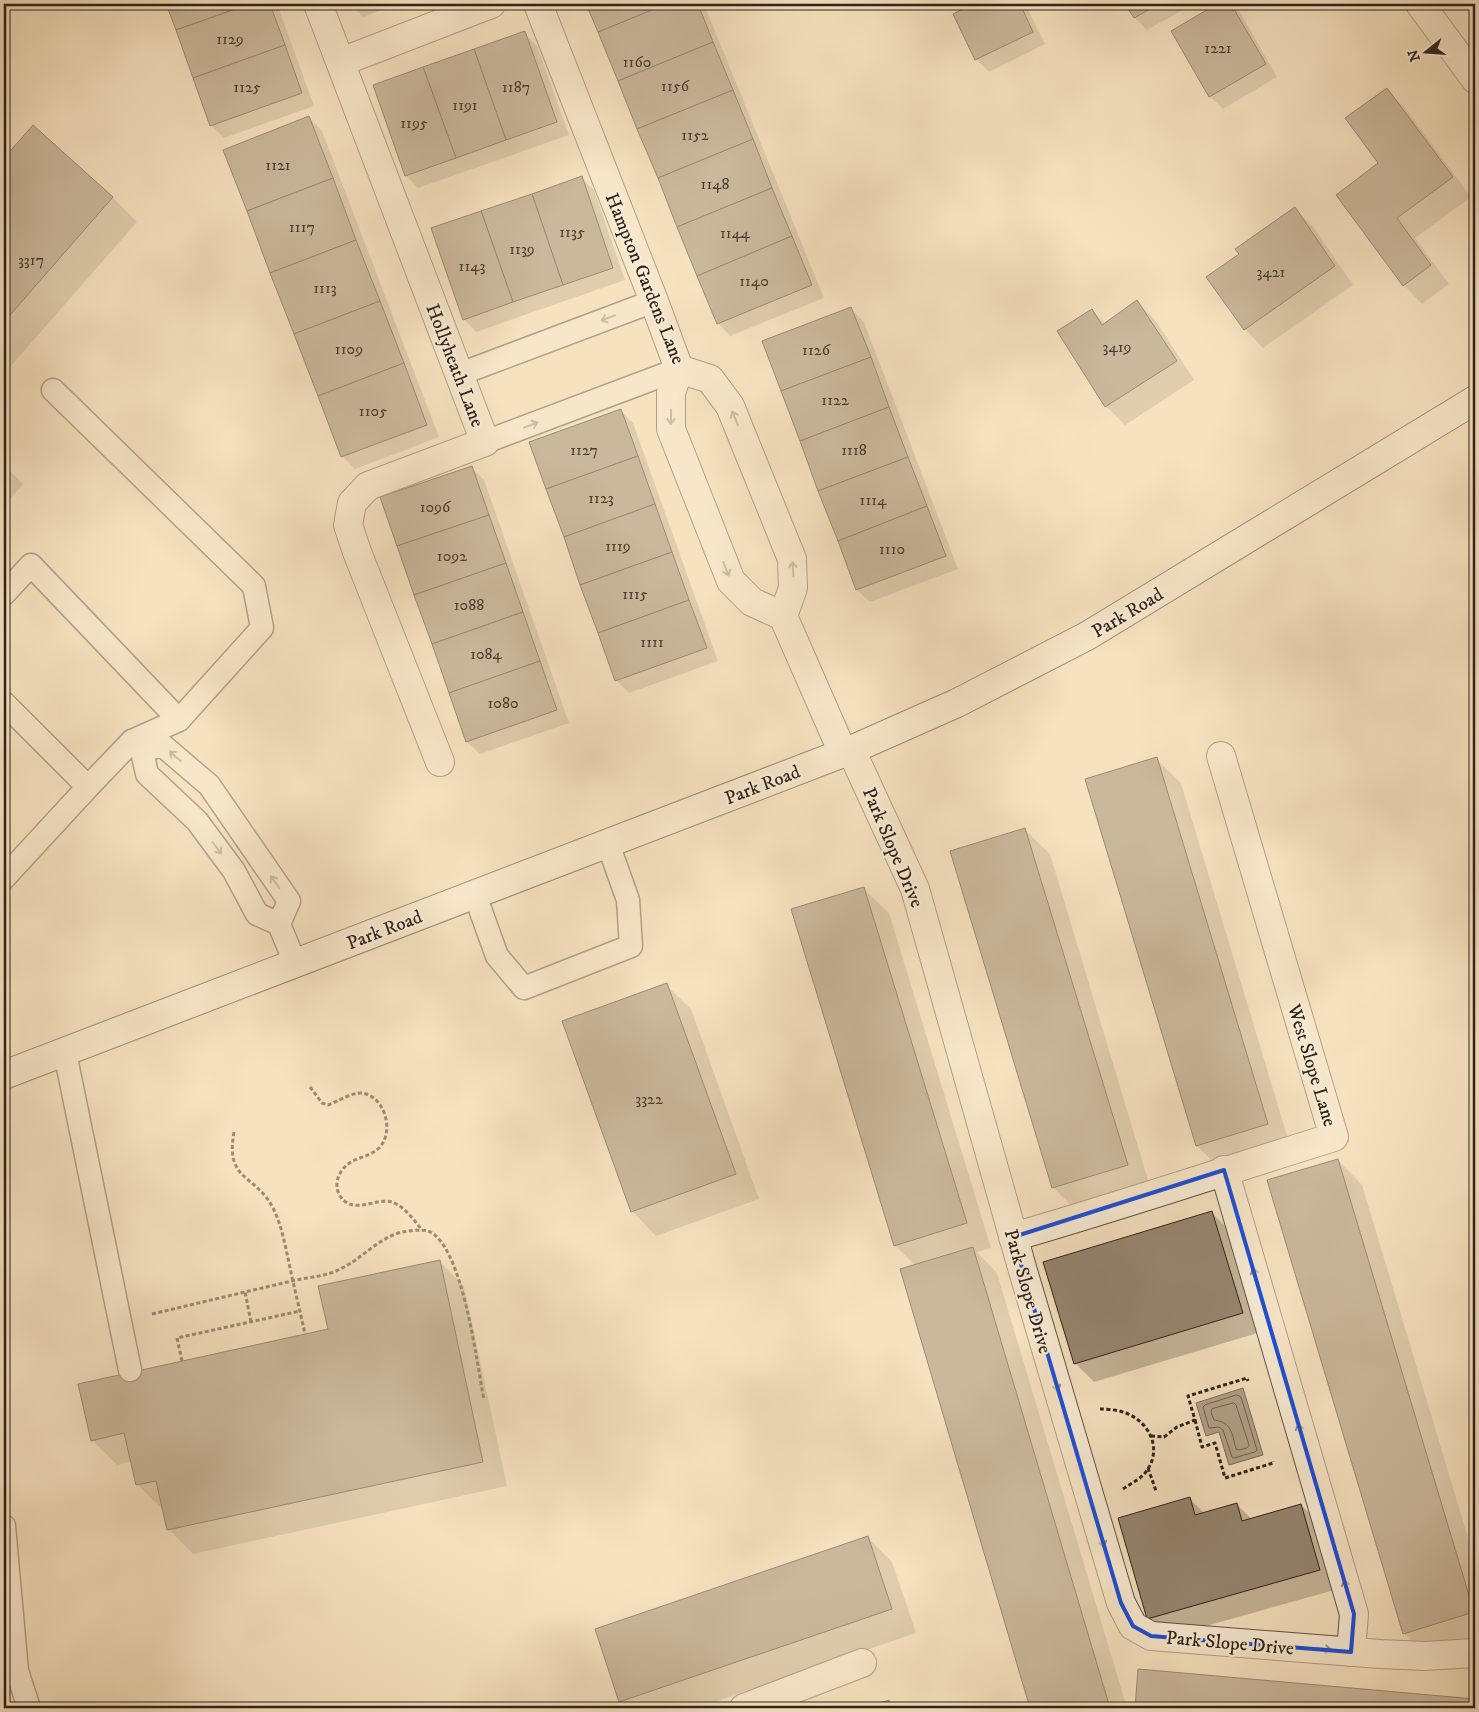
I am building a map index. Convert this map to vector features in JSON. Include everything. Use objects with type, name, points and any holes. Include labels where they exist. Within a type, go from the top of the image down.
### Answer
[{"type":"street","name":"Hollyheath Lane","points":[[318,4],[485,442],[368,486],[352,504],[348,525],[440,762]]},
{"type":"street","points":[[341,62],[491,4]]},
{"type":"street","name":"Hampton Gardens Lane","points":[[538,4],[679,369],[710,379],[730,406],[792,560],[794,588],[784,616]]},
{"type":"street","points":[[1420,4],[1475,80]]},
{"type":"street","points":[[679,369],[671,393],[671,429],[731,582],[752,602],[784,616],[847,751]]},
{"type":"street","name":"Park Road","points":[[4,1075],[847,751],[957,703],[1087,636],[1475,400]]},
{"type":"street","name":"Park Slope Drive","points":[[847,751],[915,889],[1013,1237],[1121,1603],[1134,1626],[1151,1636],[1351,1652],[1425,1656],[1475,1653]]},
{"type":"street","name":"West Slope Lane","points":[[1013,1237],[1141,1199],[1224,1170],[1334,1138],[1221,756]]},
{"type":"street","points":[[1224,1170],[1354,1614],[1351,1652]]},
{"type":"street","points":[[744,1708],[862,1663]]},
{"type":"lane","points":[[460,374],[654,301]]},
{"type":"lane","points":[[485,442],[679,369]]},
{"type":"lane","points":[[4,878],[88,787],[137,746],[179,720],[262,628],[254,586],[53,390]]},
{"type":"lane","points":[[4,594],[31,565],[179,720]]},
{"type":"lane","points":[[4,703],[88,787]]},
{"type":"lane","points":[[137,746],[162,745],[209,785],[289,901],[278,924]]},
{"type":"lane","points":[[137,746],[147,774],[196,821],[234,872],[257,914],[278,924],[295,963]]},
{"type":"lane","points":[[475,895],[497,956],[524,988],[631,946],[628,900],[608,844]]},
{"type":"lane","points":[[65,1053],[130,1370]]},
{"type":"lane","points":[[4,1526],[17,1671],[29,1708]]},
{"type":"path","points":[[310,1087],[322,1102],[328,1104],[356,1093],[364,1093],[378,1103],[387,1123],[386,1133],[379,1148],[369,1155],[350,1162],[339,1175],[338,1192],[343,1200],[353,1205],[365,1206],[389,1201],[399,1205],[423,1231]]},
{"type":"path","points":[[234,1132],[231,1147],[235,1166],[263,1194],[273,1208],[283,1234],[306,1334]]},
{"type":"path","points":[[152,1314],[324,1275],[340,1269],[374,1246],[401,1232],[428,1231],[438,1238],[449,1252],[457,1269],[484,1400]]},
{"type":"path","points":[[244,1292],[251,1322]]},
{"type":"path","points":[[182,1361],[177,1338],[300,1311]]},
{"type":"path","points":[[1250,1388],[1247,1378],[1188,1396],[1202,1447],[1215,1443],[1224,1478],[1273,1463],[1270,1453]]},
{"type":"path","points":[[1096,1409],[1127,1413],[1146,1427],[1151,1436],[1154,1452],[1148,1468],[1144,1474],[1121,1490]]},
{"type":"path","points":[[1151,1436],[1164,1437],[1177,1427],[1195,1420]]},
{"type":"path","points":[[1148,1468],[1156,1491]]},
{"type":"highlighted area","points":[[1224,1170],[1354,1614],[1351,1652],[1151,1636],[1133,1626],[1121,1603],[1013,1237]]},
{"type":"water","points":[[1243,1388],[1263,1455],[1229,1465],[1219,1432],[1206,1436],[1196,1403]]},
{"type":"building","points":[[166,4],[250,4],[176,30]]},
{"type":"building","points":[[250,4],[270,4],[285,45],[193,78],[176,30]]},
{"type":"building","points":[[586,4],[667,4],[598,32]]},
{"type":"building","points":[[667,4],[698,4],[713,42],[618,81],[598,32]]},
{"type":"building","points":[[974,4],[1020,4],[1033,32],[975,60],[953,14]]},
{"type":"building","points":[[1125,4],[1159,4],[1134,18]]},
{"type":"building","points":[[1217,4],[1231,4],[1266,64],[1209,97],[1171,31]]},
{"type":"building","points":[[525,31],[557,122],[506,140],[474,49]]},
{"type":"building","points":[[713,42],[733,90],[637,129],[618,81]]},
{"type":"building","points":[[285,45],[302,93],[210,126],[193,78]]},
{"type":"building","points":[[474,49],[506,140],[456,158],[423,67]]},
{"type":"building","points":[[423,67],[456,158],[405,176],[373,85]]},
{"type":"building","points":[[1387,88],[1453,177],[1397,218],[1431,265],[1403,286],[1336,195],[1378,163],[1345,118]]},
{"type":"building","points":[[733,90],[753,139],[658,178],[637,129]]},
{"type":"building","points":[[309,116],[333,178],[247,211],[223,150]]},
{"type":"building","points":[[33,125],[113,197],[4,322],[4,158]]},
{"type":"building","points":[[753,139],[772,188],[677,227],[658,178]]},
{"type":"building","points":[[582,176],[613,268],[563,285],[532,194]]},
{"type":"building","points":[[333,178],[356,240],[270,273],[247,211]]},
{"type":"building","points":[[772,188],[792,236],[697,276],[677,227]]},
{"type":"building","points":[[532,194],[563,285],[513,302],[481,211]]},
{"type":"building","points":[[1295,207],[1335,266],[1244,330],[1206,277],[1239,254],[1235,249]]},
{"type":"building","points":[[481,211],[513,302],[463,320],[431,228]]},
{"type":"building","points":[[792,236],[812,285],[717,324],[697,276]]},
{"type":"building","points":[[356,240],[380,301],[294,334],[270,273]]},
{"type":"building","points":[[1137,300],[1177,361],[1105,407],[1057,331],[1092,309],[1102,325]]},
{"type":"building","points":[[380,301],[404,363],[318,396],[294,334]]},
{"type":"building","points":[[851,307],[871,357],[781,391],[762,341]]},
{"type":"building","points":[[871,357],[889,407],[800,441],[781,391]]},
{"type":"building","points":[[404,363],[427,425],[341,457],[318,396]]},
{"type":"building","points":[[889,407],[908,457],[818,491],[800,441]]},
{"type":"building","points":[[621,409],[638,456],[546,489],[529,442]]},
{"type":"building","points":[[638,456],[655,504],[564,537],[546,489]]},
{"type":"building","points":[[908,457],[927,506],[838,541],[818,491]]},
{"type":"building","points":[[472,466],[489,515],[397,546],[380,497]]},
{"type":"building","points":[[655,504],[672,552],[580,585],[564,537]]},
{"type":"building","points":[[927,506],[946,556],[856,590],[838,541]]},
{"type":"building","points":[[489,515],[506,563],[414,595],[397,546]]},
{"type":"building","points":[[672,552],[689,600],[598,633],[580,585]]},
{"type":"building","points":[[506,563],[523,612],[432,644],[414,595]]},
{"type":"building","points":[[689,600],[707,648],[615,681],[598,633]]},
{"type":"building","points":[[523,612],[540,661],[449,693],[432,644]]},
{"type":"building","points":[[540,661],[557,710],[466,742],[449,693]]},
{"type":"building","points":[[1157,757],[1268,1124],[1196,1146],[1085,779]]},
{"type":"building","points":[[1025,828],[1128,1165],[1052,1188],[950,851]]},
{"type":"building","points":[[864,887],[967,1223],[894,1246],[791,909]]},
{"type":"building","points":[[667,983],[736,1174],[631,1212],[562,1021]]},
{"type":"building","points":[[1338,1159],[1474,1612],[1403,1634],[1267,1180]]},
{"type":"building","points":[[1212,1211],[1243,1313],[1074,1364],[1043,1262]]},
{"type":"building","points":[[973,1247],[1110,1708],[1030,1708],[900,1269]]},
{"type":"building","points":[[440,1260],[483,1462],[167,1530],[156,1481],[136,1485],[124,1433],[91,1441],[78,1384],[328,1329],[318,1286]]},
{"type":"building","points":[[1190,1497],[1195,1515],[1237,1503],[1242,1521],[1301,1504],[1320,1570],[1147,1619],[1118,1518]]},
{"type":"building","points":[[868,1536],[892,1609],[619,1702],[595,1629]]},
{"type":"building","points":[[1138,1669],[1475,1699],[1475,1708],[1135,1708]]},
{"type":"building","points":[[889,1700],[891,1708],[866,1708]]}]
